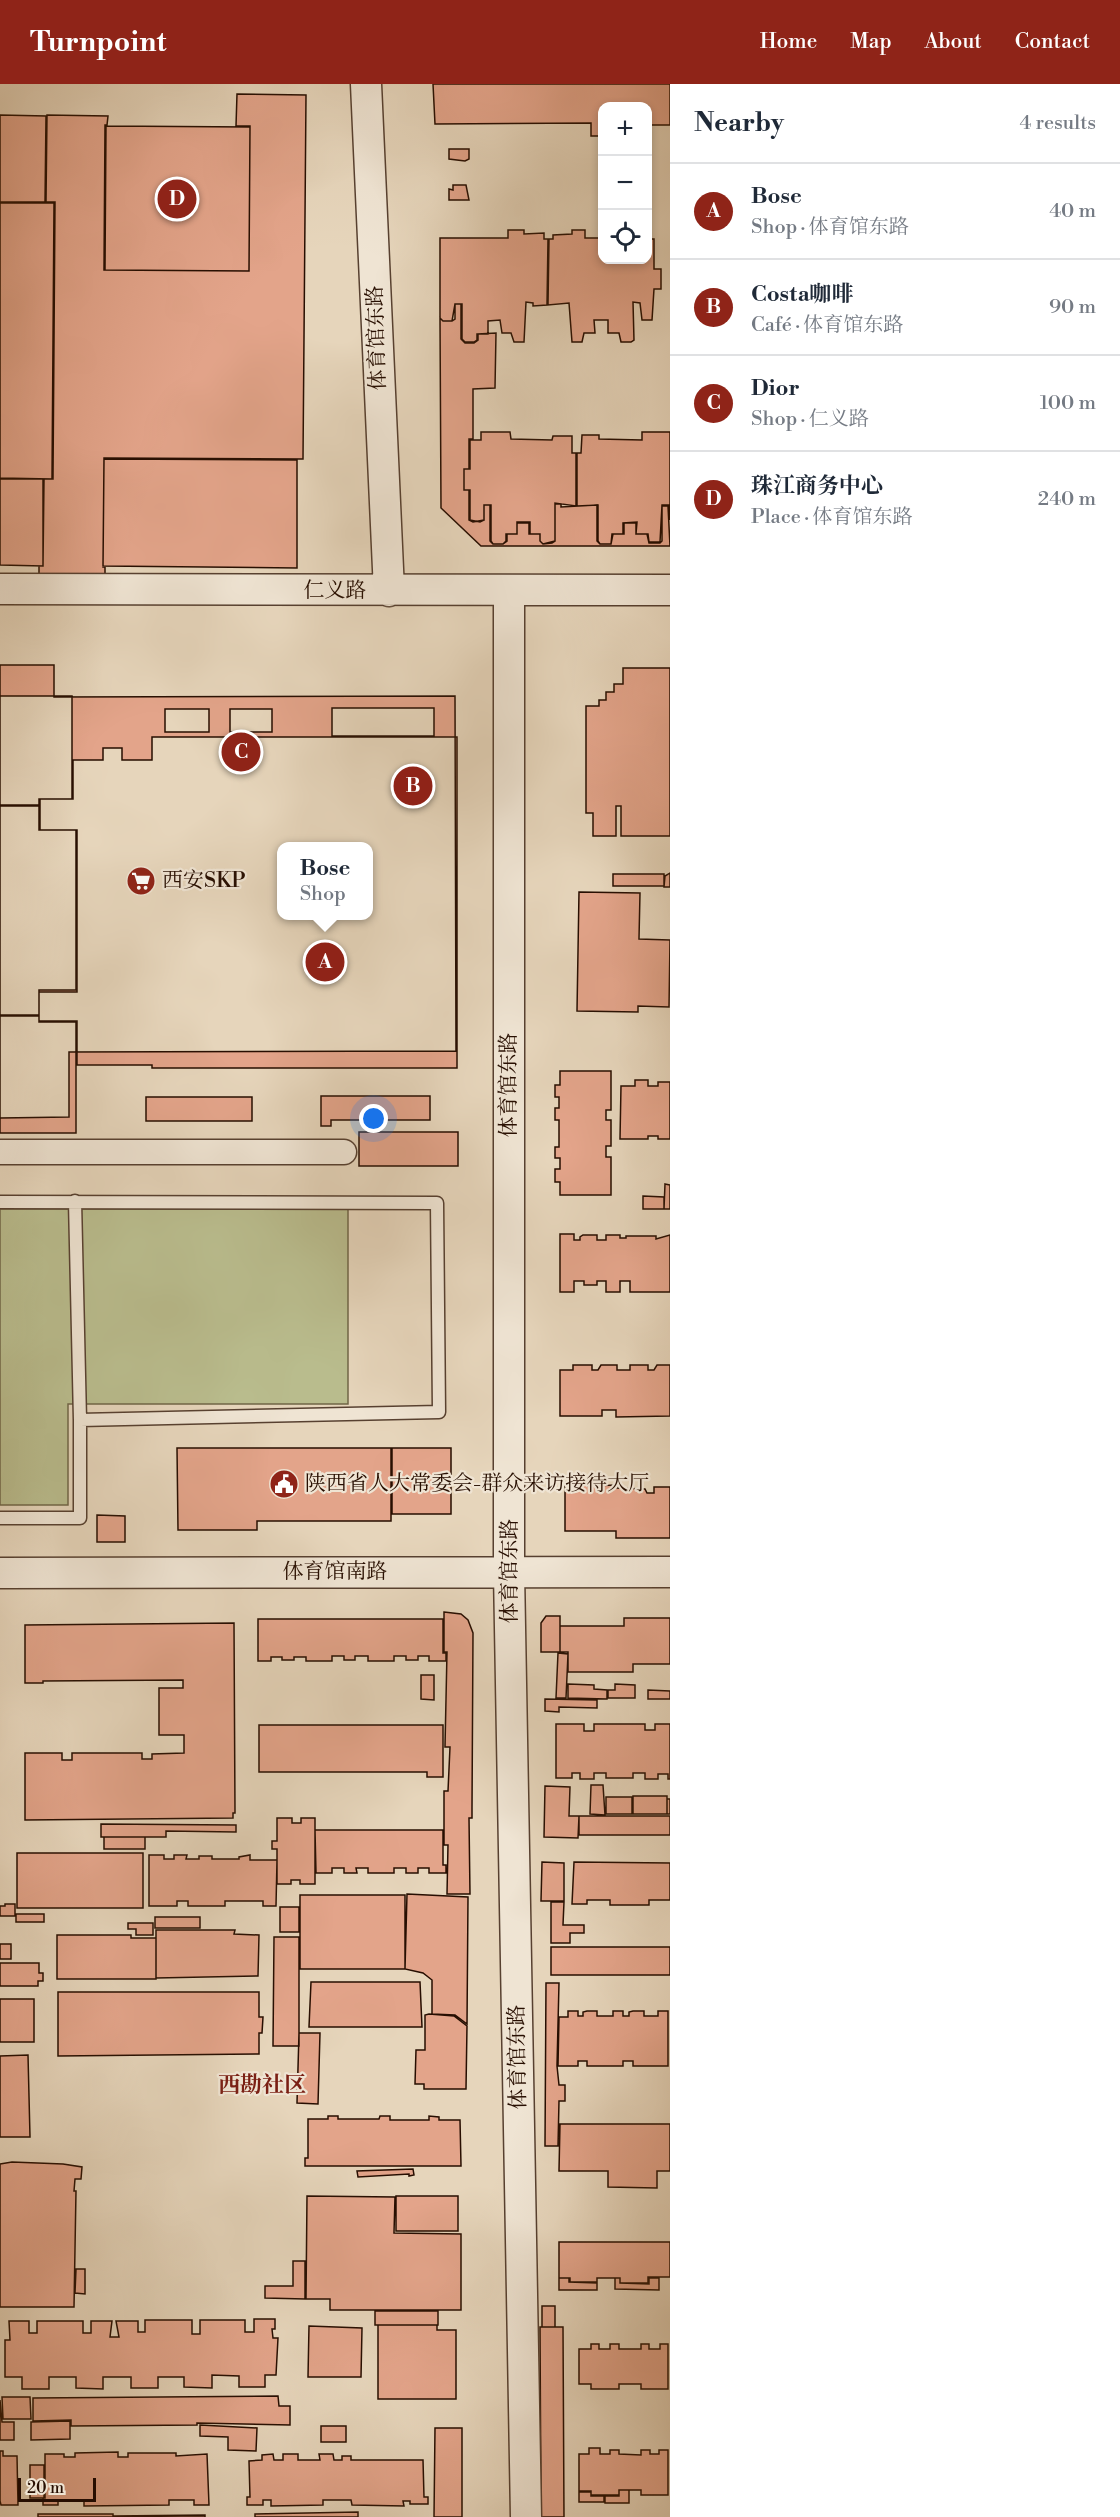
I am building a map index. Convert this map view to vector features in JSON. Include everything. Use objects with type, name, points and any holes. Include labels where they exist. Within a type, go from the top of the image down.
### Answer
[{"type":"street","name":"体育馆东路","points":[[366,84],[389,591]]},
{"type":"street","name":"仁义路","points":[[0,589],[670,590]]},
{"type":"street","name":"体育馆东路","points":[[509,590],[509,1572],[526,2517]]},
{"type":"street","points":[[0,1152],[344,1152]]},
{"type":"street","name":"体育馆南路","points":[[0,1573],[670,1572]]},
{"type":"lane","points":[[0,1518],[80,1518],[75,1201]]},
{"type":"lane","points":[[0,1202],[437,1203],[439,1412],[80,1420]]},
{"type":"green space","points":[[0,1209],[348,1209],[348,1404],[68,1404],[68,1505],[0,1505]]},
{"type":"building","points":[[433,84],[670,84],[670,125],[652,125],[652,102],[598,102],[598,136],[591,136],[591,123],[435,124]]},
{"type":"building","points":[[237,94],[306,95],[303,459],[104,458],[103,567],[105,567],[105,576],[39,575],[39,566],[43,566],[44,479],[53,479],[55,202],[46,202],[47,115],[108,116],[107,125],[105,125],[104,270],[249,271],[250,126],[236,126]]},
{"type":"building","points":[[0,115],[46,116],[45,202],[0,202]]},
{"type":"building","points":[[106,126],[250,127],[249,271],[105,270]]},
{"type":"building","points":[[449,149],[469,149],[469,159],[465,161],[449,159]]},
{"type":"building","points":[[453,185],[466,185],[469,200],[449,200],[449,189],[453,190]]},
{"type":"building","points":[[0,203],[54,203],[52,479],[0,478]]},
{"type":"building","points":[[508,230],[524,230],[524,234],[544,233],[544,239],[548,239],[547,305],[533,306],[533,303],[526,302],[524,342],[514,342],[511,333],[502,333],[500,320],[488,321],[488,334],[477,334],[477,340],[474,342],[465,342],[462,339],[462,304],[455,304],[452,321],[443,321],[440,318],[440,238],[508,238]]},
{"type":"building","points":[[572,230],[585,230],[585,238],[598,238],[598,264],[652,264],[652,239],[654,239],[654,269],[661,269],[661,289],[654,289],[652,320],[642,320],[640,303],[633,302],[634,340],[631,342],[621,342],[619,333],[608,333],[608,320],[594,320],[595,333],[584,333],[582,342],[572,342],[569,303],[548,305],[549,239],[553,239],[553,235],[572,234]]},
{"type":"building","points":[[455,304],[461,304],[461,339],[465,343],[474,343],[478,340],[478,334],[496,333],[495,388],[473,389],[473,439],[469,439],[469,469],[464,469],[464,490],[469,490],[469,520],[473,522],[484,520],[484,505],[490,505],[490,541],[493,544],[503,544],[507,541],[507,534],[517,534],[517,523],[529,523],[529,534],[540,534],[540,541],[543,544],[552,543],[555,541],[555,504],[561,504],[561,507],[597,505],[597,541],[600,544],[611,544],[613,534],[624,534],[624,523],[636,523],[636,534],[647,534],[649,543],[660,543],[662,541],[662,506],[668,506],[670,546],[481,546],[441,508],[440,318],[443,321],[455,319]]},
{"type":"building","points":[[481,432],[510,432],[511,439],[552,440],[553,436],[572,436],[572,453],[576,453],[576,506],[555,503],[555,541],[543,544],[540,541],[540,534],[530,534],[530,522],[517,522],[517,534],[506,534],[506,541],[503,544],[493,544],[491,541],[491,505],[484,505],[484,520],[480,522],[470,520],[470,490],[464,490],[464,469],[470,469],[470,440],[481,440]]},
{"type":"building","points":[[642,432],[670,432],[670,520],[669,505],[662,505],[660,542],[649,542],[648,534],[636,534],[637,522],[623,523],[623,534],[612,534],[611,544],[600,544],[598,541],[598,505],[577,506],[577,453],[581,453],[582,435],[599,435],[599,439],[642,440]]},
{"type":"building","points":[[104,459],[297,460],[297,568],[103,566]]},
{"type":"building","points":[[0,479],[43,479],[43,566],[0,565]]},
{"type":"building","name":"西安SKP","points":[[0,665],[54,665],[54,697],[455,696],[456,1051],[69,1052],[69,1117],[0,1118]]},
{"type":"building","points":[[623,668],[670,668],[670,836],[621,836],[621,806],[616,806],[616,836],[593,836],[593,813],[586,813],[586,706],[599,706],[599,700],[606,700],[606,692],[614,692],[614,684],[623,684]]},
{"type":"building","points":[[0,696],[72,696],[72,799],[39,799],[39,805],[0,805]]},
{"type":"building","points":[[332,708],[434,708],[434,736],[332,736]]},
{"type":"building","points":[[165,709],[209,709],[209,732],[165,732]]},
{"type":"building","points":[[230,709],[272,709],[272,732],[230,732]]},
{"type":"building","name":"西安SKP","points":[[152,737],[457,737],[457,1068],[152,1068],[152,1065],[77,1065],[77,1021],[39,1021],[39,992],[77,992],[77,830],[40,830],[40,799],[73,799],[73,760],[103,760],[103,748],[122,748],[122,760],[152,760]]},
{"type":"building","points":[[0,806],[39,806],[39,830],[76,830],[76,990],[39,990],[39,1015],[0,1015]]},
{"type":"building","points":[[670,873],[670,887],[664,887],[665,876]]},
{"type":"building","points":[[613,874],[664,874],[664,886],[613,886]]},
{"type":"building","points":[[579,892],[640,893],[639,939],[670,940],[669,1007],[638,1006],[638,1012],[577,1011]]},
{"type":"building","points":[[0,1016],[39,1016],[39,1022],[76,1022],[76,1133],[0,1133]]},
{"type":"building","points":[[560,1071],[611,1071],[611,1110],[606,1110],[606,1120],[611,1120],[611,1146],[606,1146],[606,1157],[611,1157],[611,1195],[560,1195],[560,1182],[555,1182],[555,1169],[560,1169],[560,1158],[555,1158],[555,1147],[559,1147],[559,1120],[555,1120],[555,1108],[559,1108],[559,1097],[555,1097],[555,1085],[560,1085]]},
{"type":"building","points":[[635,1080],[648,1080],[648,1086],[658,1086],[658,1082],[670,1082],[670,1139],[648,1136],[648,1139],[620,1139],[621,1086],[635,1086]]},
{"type":"building","points":[[321,1096],[430,1096],[430,1120],[331,1120],[331,1126],[321,1126]]},
{"type":"building","points":[[146,1097],[252,1097],[252,1121],[146,1121]]},
{"type":"building","points":[[359,1132],[458,1132],[458,1166],[359,1166]]},
{"type":"building","points":[[665,1184],[670,1185],[670,1209],[664,1209]]},
{"type":"building","points":[[643,1196],[664,1197],[664,1209],[643,1209]]},
{"type":"building","points":[[560,1234],[574,1234],[574,1240],[580,1240],[583,1235],[597,1235],[597,1240],[606,1240],[606,1235],[620,1235],[620,1238],[656,1236],[656,1239],[670,1235],[670,1292],[630,1292],[630,1281],[620,1281],[620,1292],[606,1292],[606,1281],[597,1281],[597,1285],[584,1285],[584,1281],[574,1281],[574,1292],[560,1292]]},
{"type":"building","points":[[573,1365],[592,1365],[592,1370],[598,1370],[601,1365],[617,1365],[617,1370],[630,1370],[630,1365],[648,1365],[648,1370],[654,1370],[657,1365],[670,1365],[670,1416],[616,1417],[616,1410],[602,1410],[602,1416],[560,1416],[560,1370],[573,1370]]},
{"type":"building","name":"陕西省人大常委会-群众来访接待大厅","points":[[177,1448],[391,1448],[391,1521],[257,1521],[257,1530],[178,1530]]},
{"type":"building","points":[[392,1448],[451,1448],[451,1514],[392,1514]]},
{"type":"building","points":[[565,1482],[588,1482],[588,1486],[617,1485],[617,1488],[645,1489],[647,1493],[654,1493],[654,1487],[670,1487],[670,1538],[616,1538],[616,1531],[565,1531]]},
{"type":"building","points":[[97,1515],[125,1516],[125,1542],[97,1542]]},
{"type":"building","points":[[444,1612],[461,1614],[468,1620],[473,1633],[472,1818],[469,1818],[470,1894],[447,1894],[448,1845],[444,1845],[444,1791],[448,1791],[450,1747],[445,1747],[447,1652],[444,1652]]},
{"type":"building","points":[[546,1616],[560,1616],[560,1652],[541,1652],[541,1623]]},
{"type":"building","points":[[624,1618],[670,1618],[670,1664],[633,1664],[633,1672],[568,1672],[568,1652],[560,1652],[560,1626],[624,1626]]},
{"type":"building","points":[[258,1619],[443,1619],[443,1653],[446,1653],[446,1661],[429,1661],[429,1656],[418,1656],[418,1660],[406,1660],[406,1656],[394,1656],[394,1661],[368,1661],[368,1656],[355,1656],[355,1660],[344,1660],[344,1656],[332,1656],[332,1661],[306,1661],[306,1657],[282,1660],[282,1657],[271,1657],[271,1661],[258,1661]]},
{"type":"building","points":[[234,1623],[235,1813],[233,1813],[233,1818],[25,1820],[25,1753],[62,1753],[62,1760],[72,1760],[72,1753],[142,1753],[142,1759],[152,1759],[152,1754],[184,1753],[184,1735],[159,1735],[159,1688],[183,1688],[183,1680],[25,1683],[25,1625]]},
{"type":"building","points":[[558,1653],[568,1654],[566,1698],[556,1698]]},
{"type":"building","points":[[421,1675],[434,1675],[434,1700],[421,1699]]},
{"type":"building","points":[[568,1684],[594,1685],[594,1689],[607,1690],[607,1699],[568,1698]]},
{"type":"building","points":[[615,1684],[635,1685],[635,1698],[608,1698],[608,1690],[615,1690]]},
{"type":"building","points":[[648,1690],[670,1691],[670,1699],[648,1699]]},
{"type":"building","points":[[545,1699],[597,1700],[597,1708],[559,1707],[559,1712],[545,1711]]},
{"type":"building","points":[[556,1724],[584,1724],[584,1731],[594,1731],[594,1724],[645,1724],[645,1730],[655,1730],[655,1724],[670,1724],[670,1779],[668,1779],[668,1774],[658,1774],[658,1779],[645,1779],[645,1773],[633,1773],[633,1778],[606,1778],[606,1773],[594,1773],[594,1779],[580,1779],[580,1773],[572,1773],[572,1778],[556,1778]]},
{"type":"building","points":[[259,1725],[443,1725],[443,1777],[427,1777],[427,1772],[259,1772]]},
{"type":"building","points":[[591,1785],[603,1785],[605,1815],[590,1814]]},
{"type":"building","points":[[545,1786],[570,1787],[569,1816],[579,1816],[578,1838],[544,1837]]},
{"type":"building","points":[[633,1796],[667,1796],[667,1814],[633,1814]]},
{"type":"building","points":[[606,1797],[632,1797],[632,1814],[606,1814]]},
{"type":"building","points":[[667,1799],[670,1799],[670,1814],[667,1814]]},
{"type":"building","points":[[579,1816],[670,1816],[670,1835],[579,1835]]},
{"type":"building","points":[[277,1818],[292,1818],[292,1823],[301,1823],[301,1818],[315,1818],[315,1884],[300,1884],[300,1880],[291,1880],[291,1884],[277,1884],[277,1849],[272,1849],[272,1841],[277,1841]]},
{"type":"building","points":[[101,1824],[236,1825],[236,1832],[166,1831],[166,1837],[101,1837]]},
{"type":"building","points":[[315,1830],[443,1830],[443,1865],[446,1865],[446,1873],[429,1873],[429,1868],[418,1868],[418,1873],[406,1873],[406,1868],[394,1868],[394,1873],[368,1873],[368,1868],[356,1868],[357,1873],[344,1873],[344,1868],[332,1868],[332,1873],[316,1873]]},
{"type":"building","points":[[104,1837],[145,1837],[145,1849],[104,1849]]},
{"type":"building","points":[[17,1853],[143,1853],[143,1908],[17,1908]]},
{"type":"building","points":[[149,1855],[164,1855],[164,1859],[174,1859],[174,1855],[187,1855],[186,1859],[212,1856],[212,1859],[239,1859],[239,1857],[250,1855],[250,1860],[277,1860],[276,1906],[263,1906],[263,1901],[225,1901],[225,1906],[188,1906],[188,1901],[177,1901],[177,1906],[149,1906]]},
{"type":"building","points":[[542,1862],[564,1863],[564,1901],[541,1901]]},
{"type":"building","points":[[574,1862],[670,1863],[670,1900],[649,1900],[649,1905],[610,1905],[610,1900],[587,1900],[587,1904],[572,1904]]},
{"type":"building","points":[[407,1894],[468,1897],[467,2024],[455,2015],[432,2014],[432,1980],[423,1973],[405,1969]]},
{"type":"building","points":[[300,1895],[405,1895],[405,1969],[300,1969]]},
{"type":"building","points":[[551,1902],[564,1902],[563,1925],[584,1925],[584,1933],[570,1933],[570,1943],[551,1943]]},
{"type":"building","points":[[5,1904],[15,1904],[15,1916],[0,1916],[0,1906],[5,1906]]},
{"type":"building","points":[[280,1907],[299,1907],[299,1932],[280,1932]]},
{"type":"building","points":[[16,1914],[44,1914],[44,1922],[16,1922]]},
{"type":"building","points":[[155,1917],[200,1917],[200,1928],[155,1928]]},
{"type":"building","points":[[128,1923],[153,1923],[153,1935],[136,1935],[136,1929],[128,1929]]},
{"type":"building","points":[[156,1930],[235,1930],[234,1934],[259,1935],[258,1976],[156,1978]]},
{"type":"building","points":[[57,1935],[131,1935],[131,1938],[156,1938],[156,1979],[57,1979]]},
{"type":"building","points":[[274,1937],[299,1937],[299,2046],[273,2046]]},
{"type":"building","points":[[0,1944],[11,1944],[11,1959],[0,1959]]},
{"type":"building","points":[[551,1947],[670,1947],[670,1975],[551,1975]]},
{"type":"building","points":[[0,1963],[39,1963],[39,1973],[43,1973],[43,1981],[38,1981],[38,1986],[0,1986]]},
{"type":"building","points":[[311,1982],[420,1982],[422,2027],[309,2027]]},
{"type":"building","points":[[546,1983],[559,1983],[557,2066],[559,2085],[565,2085],[565,2101],[559,2101],[558,2146],[545,2146]]},
{"type":"building","points":[[58,1992],[259,1992],[259,2017],[263,2017],[262,2033],[259,2033],[259,2054],[58,2056]]},
{"type":"building","points":[[0,1999],[34,1999],[34,2042],[0,2042]]},
{"type":"building","points":[[568,2011],[578,2011],[578,2016],[583,2016],[583,2012],[587,2011],[597,2011],[597,2016],[613,2016],[613,2011],[623,2011],[623,2016],[629,2016],[629,2012],[644,2011],[644,2016],[658,2016],[658,2011],[668,2011],[668,2066],[633,2066],[633,2061],[623,2061],[623,2066],[587,2066],[587,2061],[578,2061],[578,2066],[558,2066],[559,2017],[568,2017]]},
{"type":"building","points":[[425,2015],[454,2016],[467,2026],[466,2089],[424,2089],[424,2084],[415,2084],[416,2050],[425,2050]]},
{"type":"building","points":[[299,2033],[320,2033],[318,2104],[297,2103]]},
{"type":"building","points":[[28,2055],[30,2137],[0,2137],[0,2056]]},
{"type":"building","points":[[328,2116],[338,2116],[338,2119],[379,2119],[380,2116],[390,2116],[390,2120],[429,2120],[429,2116],[439,2117],[439,2120],[460,2120],[461,2166],[305,2166],[305,2158],[308,2158],[308,2119],[328,2119]]},
{"type":"building","points":[[560,2124],[670,2124],[670,2171],[657,2171],[657,2188],[608,2187],[608,2171],[559,2171]]},
{"type":"building","points":[[12,2162],[82,2167],[81,2179],[75,2179],[74,2191],[76,2191],[74,2307],[0,2307],[0,2164]]},
{"type":"building","points":[[413,2169],[414,2175],[409,2176],[409,2174],[358,2177],[357,2171]]},
{"type":"building","points":[[307,2196],[395,2197],[394,2233],[461,2234],[461,2310],[330,2310],[330,2299],[306,2299]]},
{"type":"building","points":[[396,2196],[458,2196],[458,2231],[396,2231]]},
{"type":"building","points":[[559,2242],[670,2242],[670,2277],[648,2277],[648,2283],[620,2283],[620,2278],[597,2278],[597,2282],[570,2282],[570,2278],[559,2278]]},
{"type":"building","points":[[293,2261],[305,2261],[305,2299],[265,2298],[265,2286],[293,2286]]},
{"type":"building","points":[[76,2269],[85,2269],[85,2294],[75,2293]]},
{"type":"building","points":[[559,2278],[569,2278],[569,2282],[597,2283],[597,2290],[559,2290]]},
{"type":"building","points":[[615,2278],[620,2278],[620,2283],[649,2284],[649,2278],[659,2278],[659,2290],[615,2289]]},
{"type":"building","points":[[542,2306],[555,2306],[555,2327],[542,2327]]},
{"type":"building","points":[[375,2311],[438,2311],[438,2325],[375,2325]]},
{"type":"building","points":[[254,2319],[275,2319],[275,2329],[272,2329],[273,2338],[278,2338],[276,2375],[265,2375],[265,2387],[239,2387],[239,2376],[212,2375],[212,2388],[184,2387],[184,2377],[158,2377],[158,2388],[131,2388],[131,2377],[103,2377],[103,2389],[76,2388],[76,2377],[49,2377],[49,2389],[22,2389],[22,2377],[5,2377],[5,2340],[10,2340],[9,2321],[29,2321],[29,2333],[37,2333],[37,2321],[83,2321],[83,2333],[91,2333],[91,2321],[112,2321],[110,2337],[119,2337],[116,2321],[138,2321],[138,2332],[145,2332],[145,2320],[192,2320],[192,2334],[200,2334],[200,2320],[245,2320],[245,2332],[254,2332]]},
{"type":"building","points":[[378,2325],[437,2325],[437,2330],[456,2330],[456,2399],[378,2399]]},
{"type":"building","points":[[309,2326],[362,2328],[361,2377],[308,2377]]},
{"type":"building","points":[[540,2327],[563,2327],[564,2517],[541,2517]]},
{"type":"building","points":[[591,2344],[599,2344],[599,2349],[610,2349],[610,2344],[619,2344],[619,2349],[641,2349],[641,2344],[649,2344],[649,2349],[660,2349],[660,2344],[668,2344],[668,2389],[641,2389],[641,2384],[619,2384],[619,2389],[591,2389],[591,2384],[579,2384],[579,2349],[591,2349]]},
{"type":"building","points":[[278,2396],[279,2406],[290,2406],[290,2425],[197,2423],[197,2425],[71,2426],[71,2420],[33,2421],[33,2398]]},
{"type":"building","points":[[2,2397],[30,2397],[31,2419],[3,2419]]},
{"type":"building","points":[[0,2400],[2,2422],[14,2422],[14,2440],[0,2440]]},
{"type":"building","points":[[70,2421],[70,2439],[31,2440],[31,2422]]},
{"type":"building","points":[[200,2425],[257,2428],[256,2451],[228,2450],[228,2437],[200,2436]]},
{"type":"building","points":[[321,2426],[346,2426],[346,2442],[321,2442]]},
{"type":"building","points":[[435,2428],[462,2428],[462,2517],[434,2517]]},
{"type":"building","points":[[589,2448],[600,2448],[600,2454],[610,2454],[610,2450],[619,2450],[619,2454],[641,2455],[641,2450],[650,2450],[650,2454],[659,2454],[659,2450],[668,2450],[668,2495],[641,2495],[641,2490],[619,2490],[619,2495],[591,2495],[591,2491],[579,2491],[579,2454],[589,2454]]},
{"type":"building","points":[[0,2451],[3,2451],[3,2456],[17,2456],[18,2505],[1,2505]]},
{"type":"building","points":[[118,2452],[118,2457],[128,2457],[128,2453],[176,2453],[176,2456],[207,2454],[209,2505],[194,2505],[194,2500],[169,2500],[169,2505],[84,2506],[84,2500],[58,2500],[58,2505],[43,2505],[45,2454],[64,2454],[64,2457],[75,2457],[75,2453]]},
{"type":"building","points":[[273,2454],[274,2460],[283,2460],[283,2454],[298,2454],[298,2460],[320,2460],[319,2454],[333,2454],[334,2460],[342,2460],[342,2456],[351,2456],[351,2460],[423,2460],[424,2497],[428,2497],[428,2504],[410,2504],[410,2501],[403,2501],[404,2506],[352,2505],[351,2500],[323,2500],[323,2505],[271,2506],[271,2500],[263,2500],[263,2505],[247,2505],[247,2497],[250,2497],[249,2461],[262,2460],[262,2455]]},
{"type":"building","points":[[30,2465],[44,2465],[44,2498],[30,2498]]},
{"type":"building","points":[[619,2490],[629,2490],[629,2503],[605,2503],[605,2496],[619,2496]]},
{"type":"building","points":[[579,2492],[591,2492],[591,2496],[604,2496],[604,2502],[579,2502]]},
{"type":"building","points":[[358,2512],[358,2517],[255,2517],[255,2514]]},
{"type":"building","points":[[38,2514],[113,2514],[113,2517],[38,2517]]},
{"type":"building","points":[[205,2515],[205,2517],[113,2517],[113,2516]]},
{"type":"place","name":"珠江商务中心","points":[[177,199]]},
{"type":"place","name":"Dior","points":[[241,752]]},
{"type":"place","name":"Costa咖啡","points":[[413,786]]},
{"type":"place","name":"西安SKP","points":[[141,881]]},
{"type":"place","name":"Bose","points":[[325,962]]},
{"type":"place","name":"陕西省人大常委会-群众来访接待大厅","points":[[284,1484]]},
{"type":"district","name":"西勘社区","points":[[262,2085]]}]
